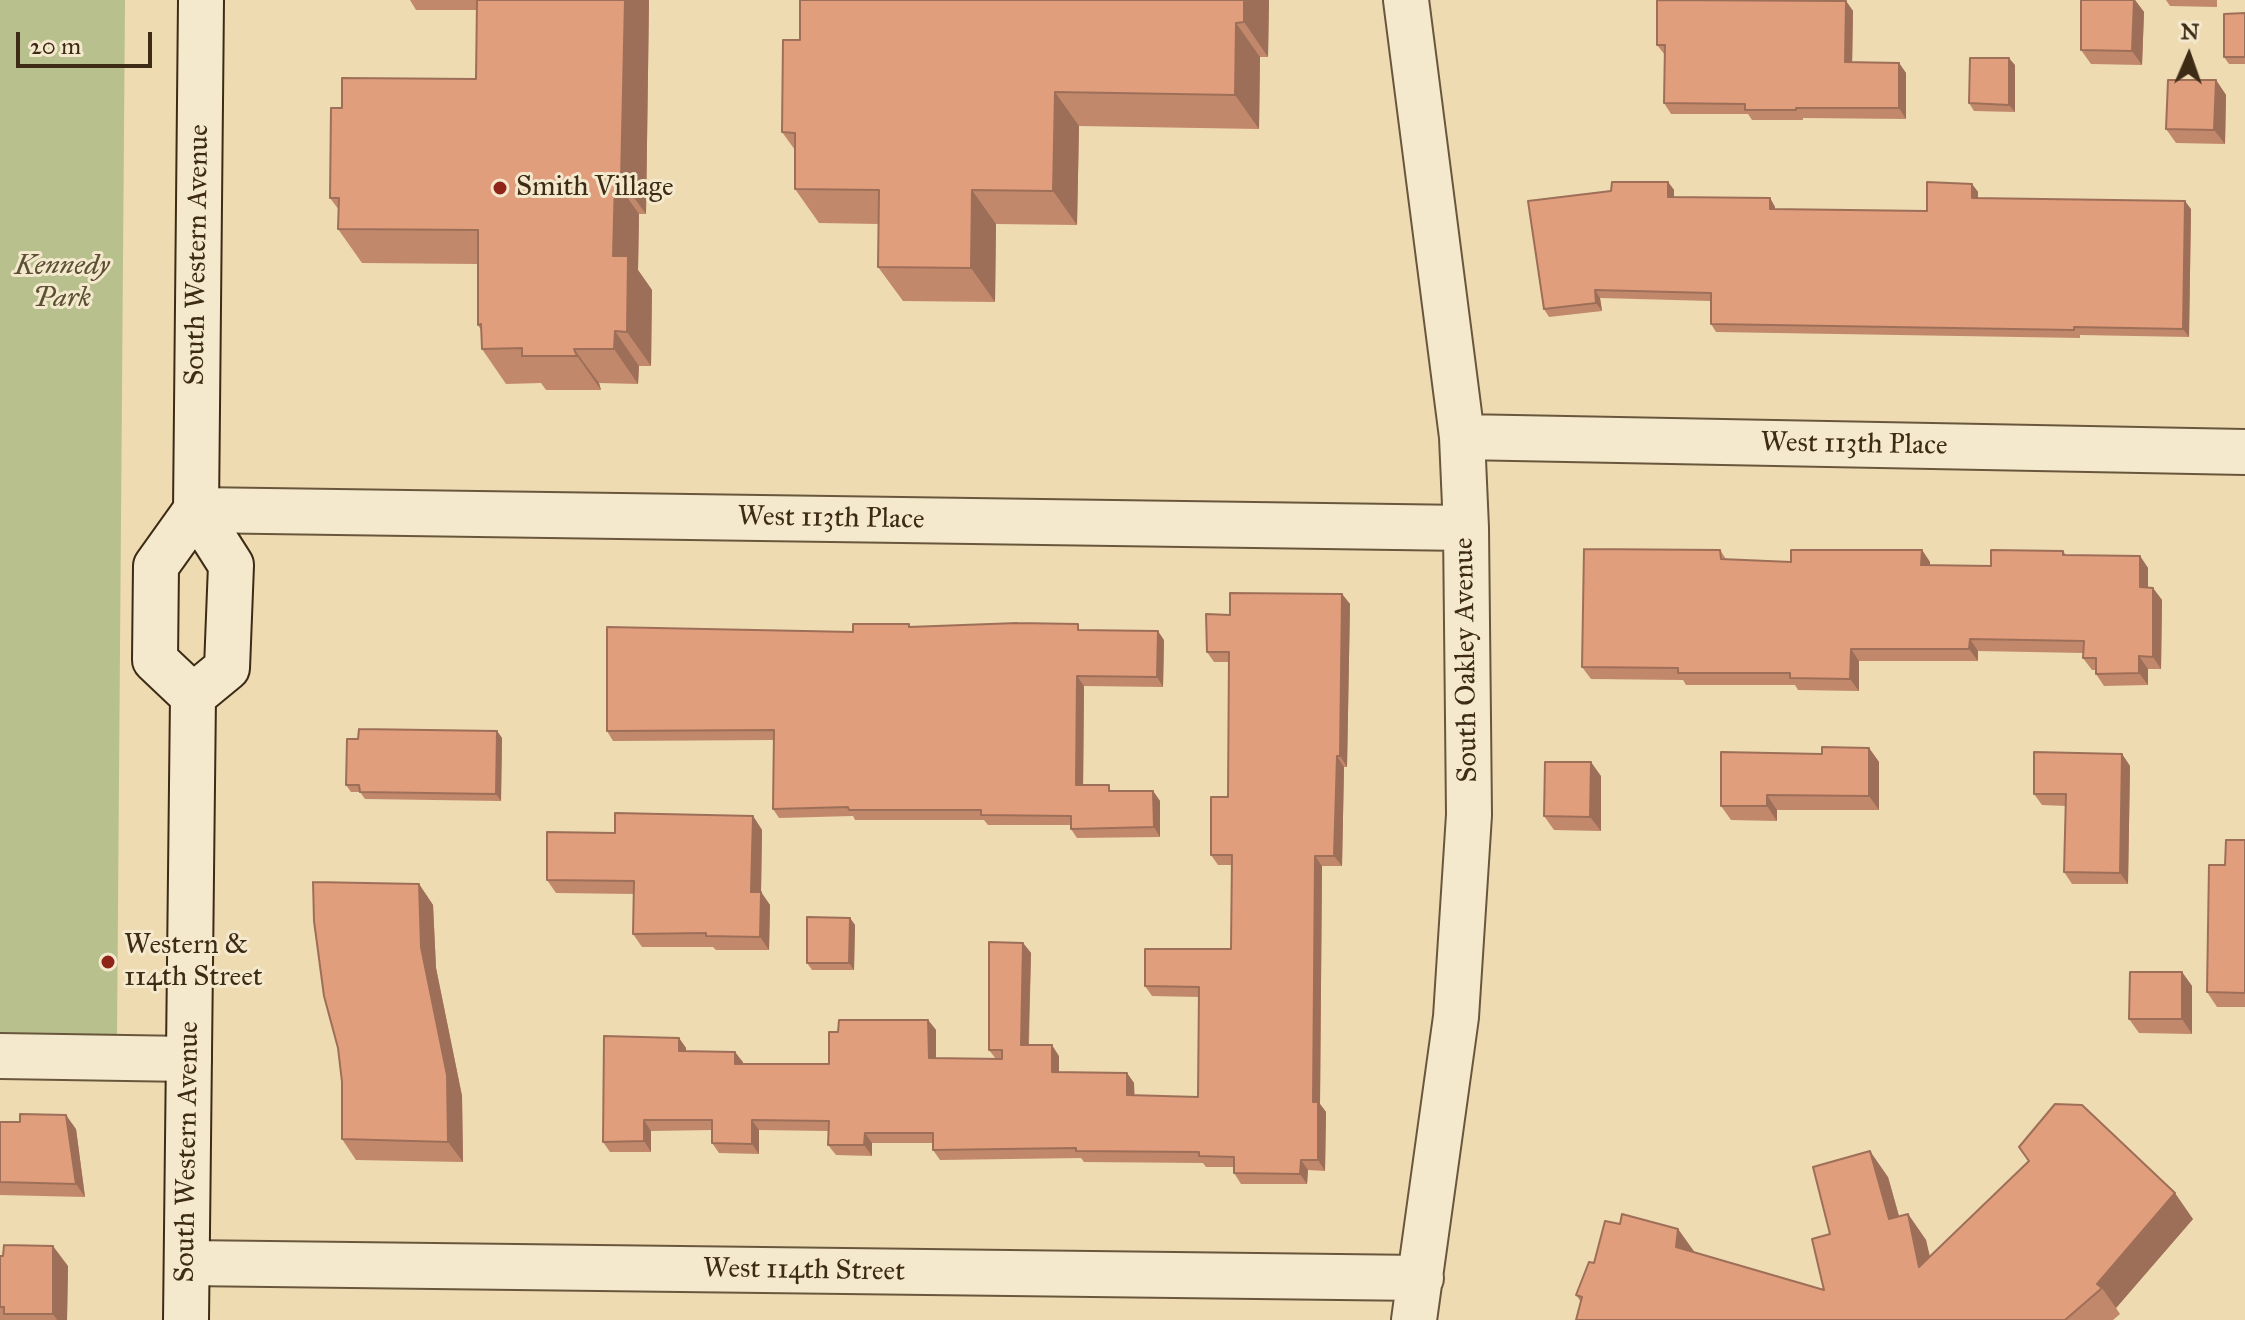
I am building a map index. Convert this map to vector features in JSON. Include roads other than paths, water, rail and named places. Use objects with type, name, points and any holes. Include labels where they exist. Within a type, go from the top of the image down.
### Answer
[{"type":"street","name":"South Western Avenue","points":[[196,510],[201,0]]},
{"type":"street","name":"South Oakley Avenue","points":[[1406,0],[1462,437],[1469,815],[1456,1017],[1417,1299]]},
{"type":"street","name":"West 113th Place","points":[[1462,437],[2245,452]]},
{"type":"street","name":"West 113th Place","points":[[196,510],[1466,528]]},
{"type":"street","points":[[196,510],[231,565],[227,668],[193,696],[155,660],[156,566],[196,510]]},
{"type":"street","name":"South Western Avenue","points":[[186,1320],[193,696]]},
{"type":"street","points":[[0,1056],[189,1059]]},
{"type":"street","name":"West 114th Street","points":[[187,1263],[1417,1299]]},
{"type":"place","name":"Smith Village","points":[[500,188]]},
{"type":"place","name":"Western & 114th Street","points":[[108,962]]},
{"type":"park label","name":"Kennedy Park","points":[[62,283]]}]
